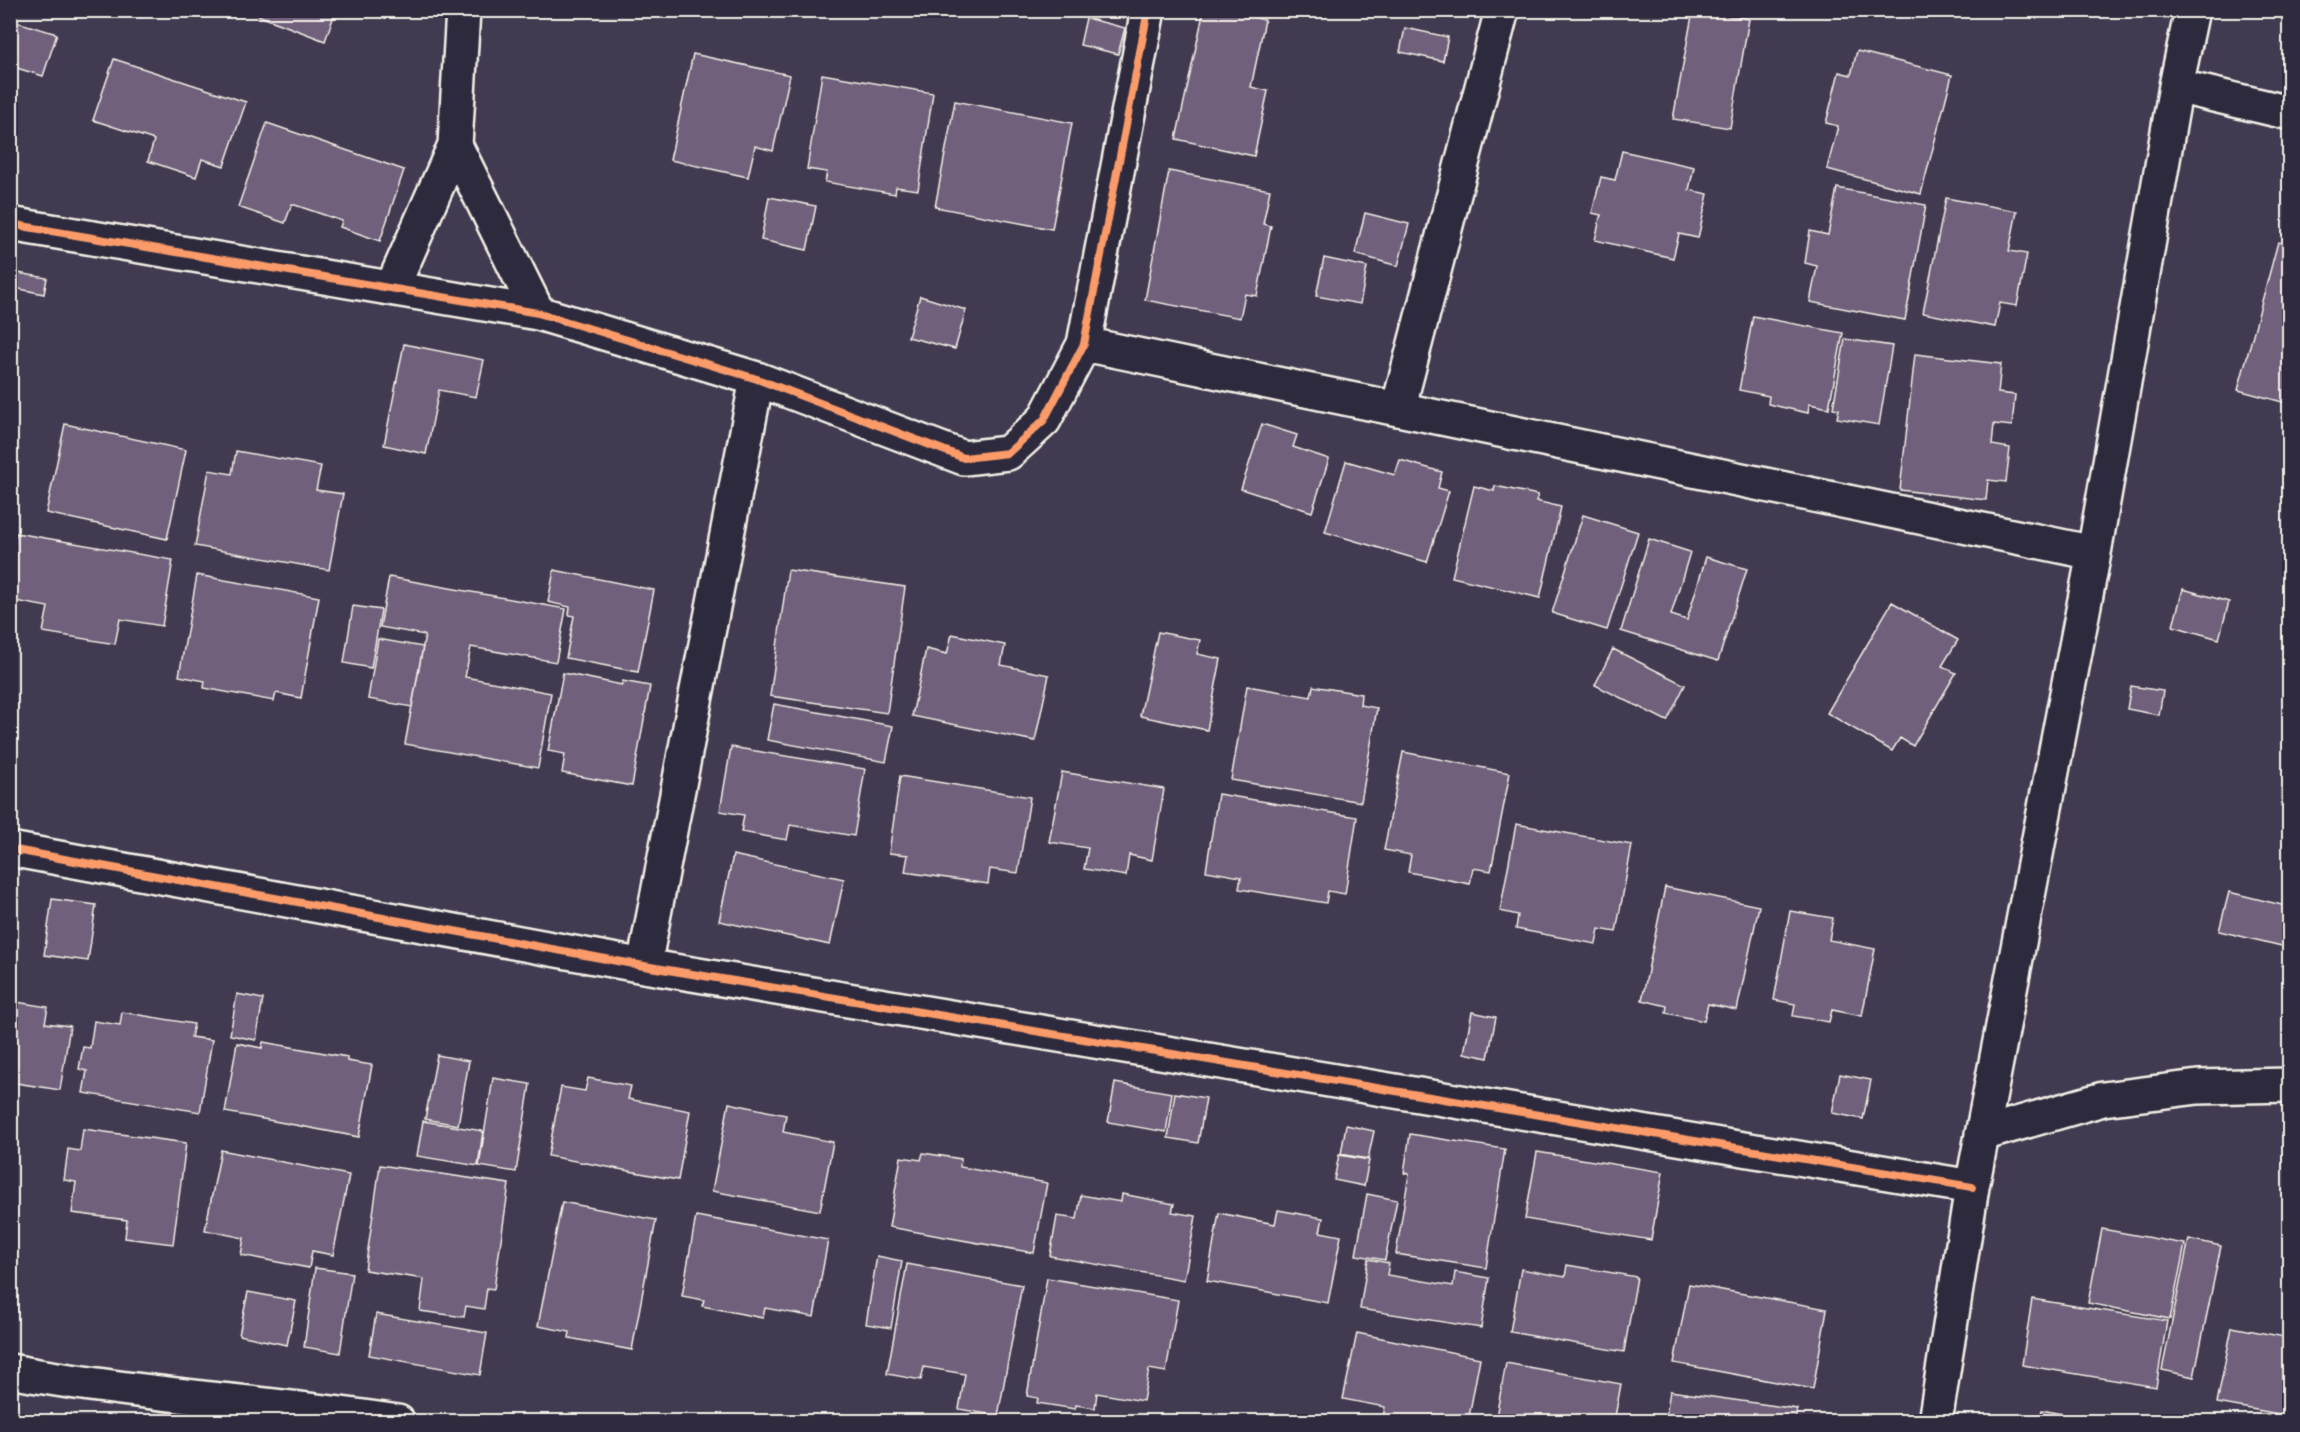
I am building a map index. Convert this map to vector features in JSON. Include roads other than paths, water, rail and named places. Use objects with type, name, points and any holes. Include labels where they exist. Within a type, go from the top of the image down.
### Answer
[{"type":"street","points":[[392,288],[455,145],[463,10]]},
{"type":"street","points":[[10,224],[538,313],[757,379],[964,458],[1008,453],[1044,420],[1084,344],[1148,10]]},
{"type":"street","points":[[1398,409],[1502,10]]},
{"type":"street","points":[[1935,1422],[1972,1186],[2094,553],[2176,86],[2192,10]]},
{"type":"street","points":[[2176,86],[2289,113]]},
{"type":"street","points":[[455,145],[538,313]]},
{"type":"street","points":[[1084,344],[2094,553]]},
{"type":"street","points":[[644,966],[757,379]]},
{"type":"street","points":[[10,849],[644,966],[1972,1186]]},
{"type":"street","points":[[1982,1134],[2103,1099],[2198,1087],[2289,1085]]},
{"type":"street","points":[[10,1371],[173,1395],[345,1413],[398,1422]]}]
